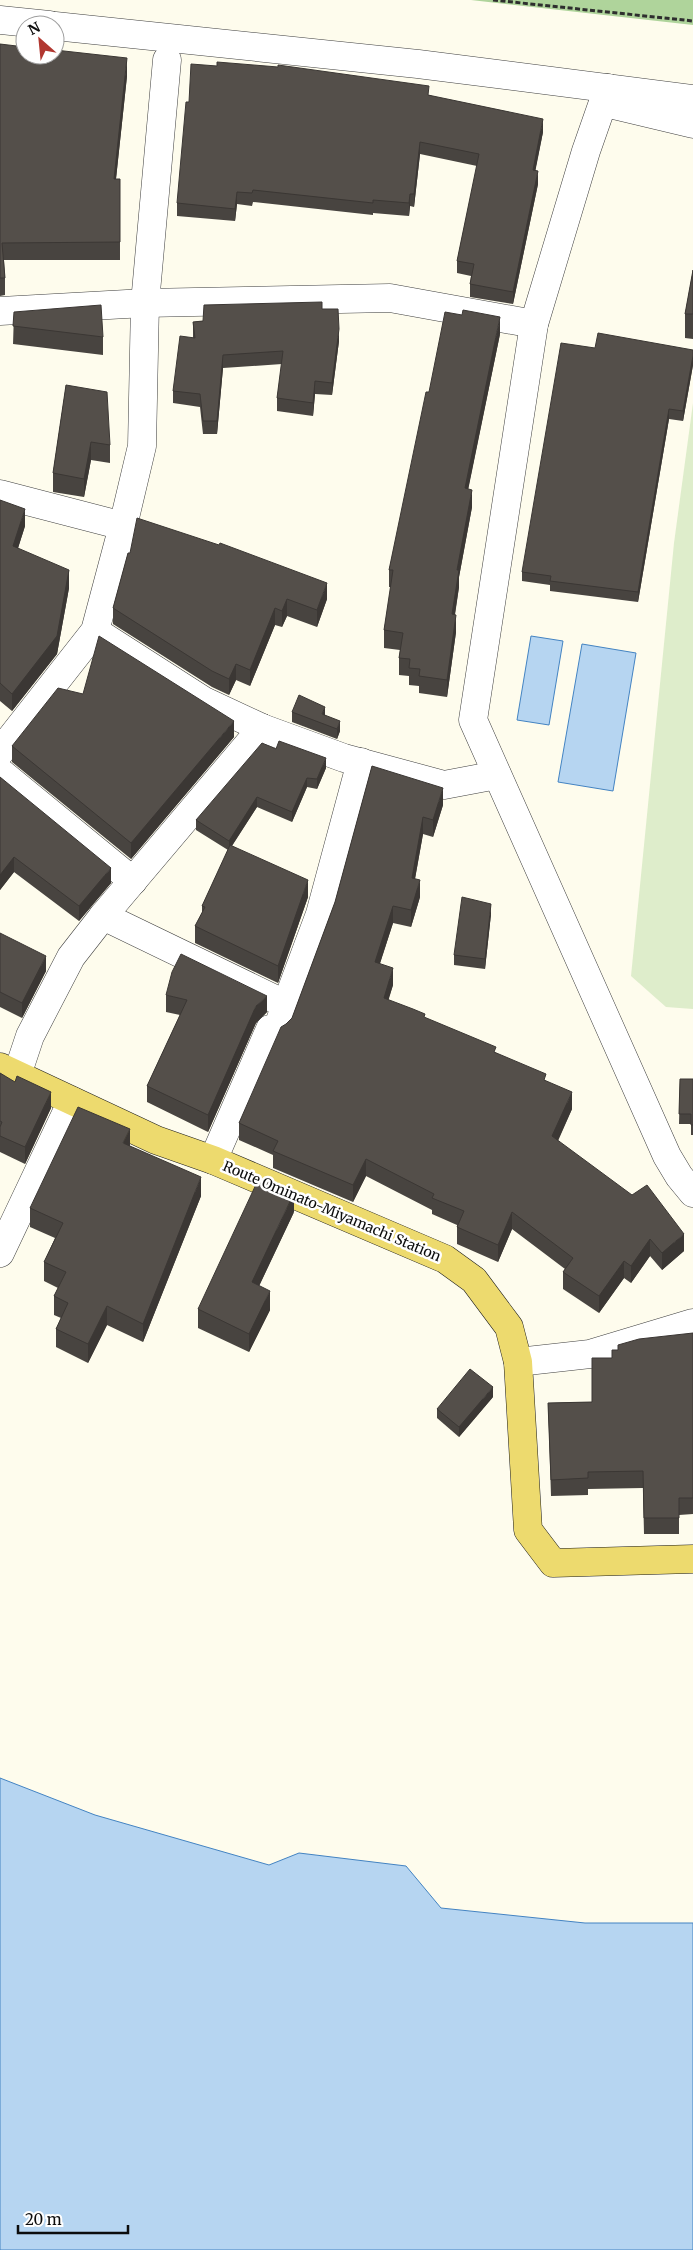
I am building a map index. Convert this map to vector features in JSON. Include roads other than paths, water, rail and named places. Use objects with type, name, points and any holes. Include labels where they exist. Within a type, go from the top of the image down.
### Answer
[{"type":"main road","name":"Route Ominato-Miyamachi Station","points":[[8,1071],[156,1140],[213,1160],[445,1260],[474,1280],[510,1327],[518,1362],[528,1530],[554,1563],[693,1559]]},
{"type":"street","points":[[0,20],[15,22]]},
{"type":"street","points":[[65,27],[418,64],[606,95],[693,100]]},
{"type":"street","points":[[0,752],[95,631],[124,526],[142,446],[145,303],[168,60]]},
{"type":"street","points":[[606,95],[693,124]]},
{"type":"street","points":[[606,95],[586,151],[534,324],[473,720],[668,1156],[678,1176],[693,1193]]},
{"type":"street","points":[[0,311],[145,303],[390,298],[534,324]]},
{"type":"street","points":[[0,494],[124,526]]},
{"type":"street","points":[[95,631],[204,701],[262,728],[361,762],[444,785],[497,775]]},
{"type":"street","points":[[8,1071],[30,1036],[71,958],[103,916],[262,728]]},
{"type":"street","points":[[213,1160],[270,1029],[281,1016],[320,914],[361,762]]},
{"type":"street","points":[[0,772],[133,881]]},
{"type":"street","points":[[103,916],[281,1016]]},
{"type":"street","points":[[0,1253],[72,1101]]},
{"type":"street","points":[[518,1362],[590,1354],[693,1323]]},
{"type":"water","points":[[531,636],[563,641],[549,725],[517,720]]},
{"type":"water","points":[[582,644],[636,653],[613,791],[558,782]]},
{"type":"water","points":[[0,1778],[95,1815],[269,1865],[299,1853],[406,1866],[441,1908],[585,1923],[693,1923],[693,2250],[0,2250]]}]
